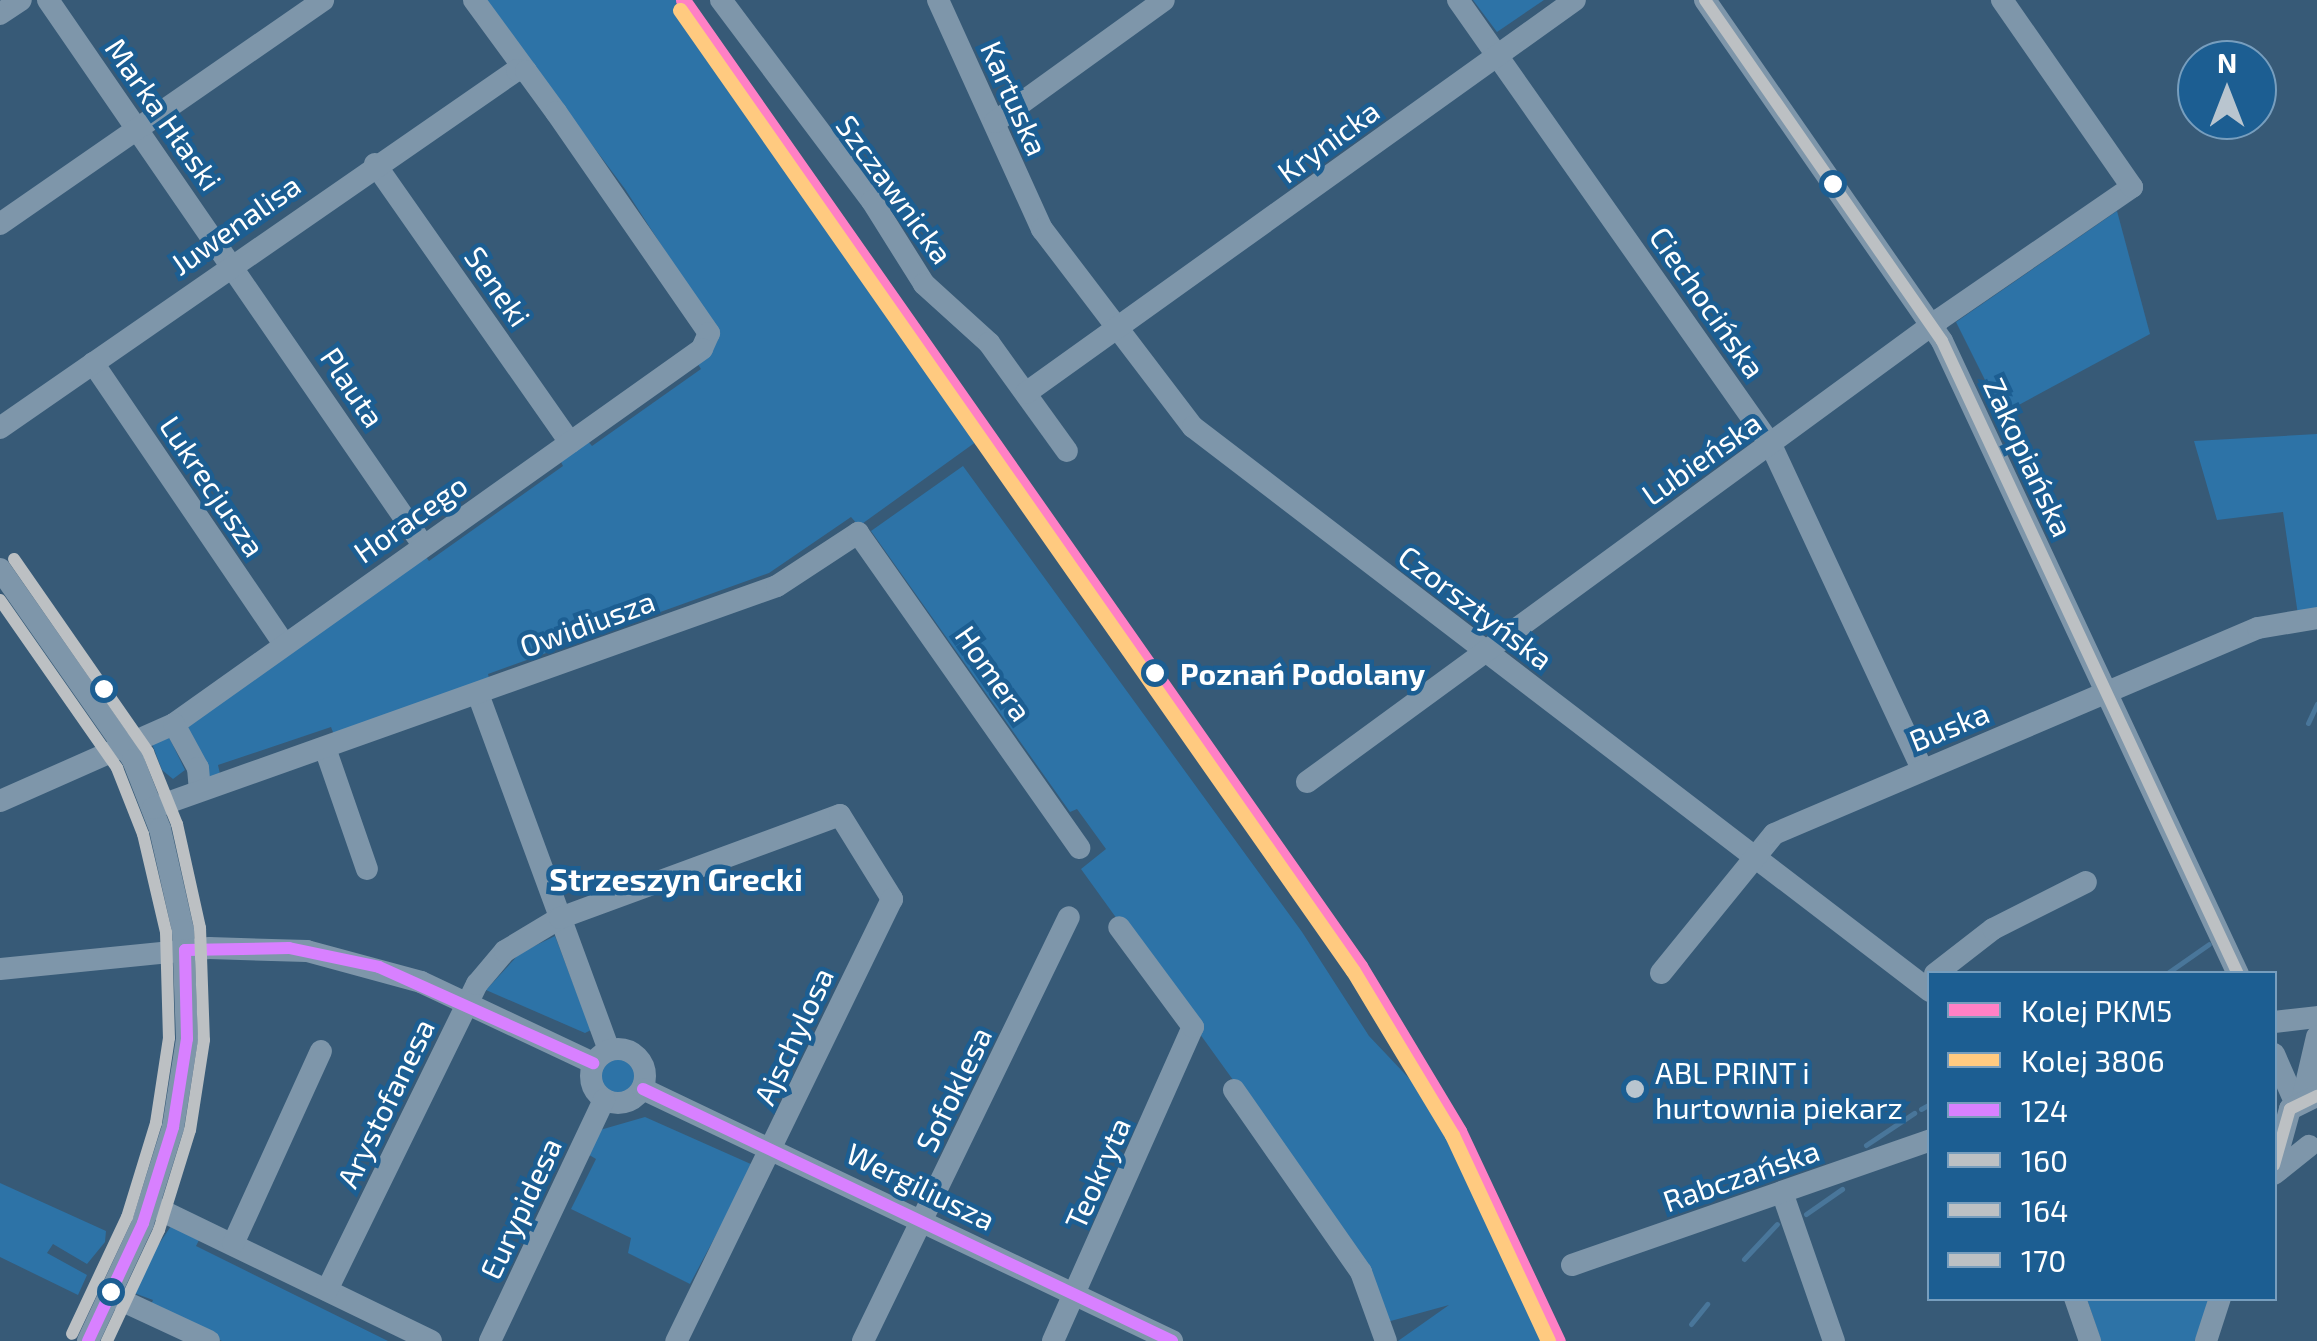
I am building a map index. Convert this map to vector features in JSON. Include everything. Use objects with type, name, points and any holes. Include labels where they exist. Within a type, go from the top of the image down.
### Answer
[{"type":"street","points":[[0,14],[21,0]]},
{"type":"street","name":"Marka Hłaski","points":[[48,0],[232,263]]},
{"type":"street","points":[[0,224],[323,0]]},
{"type":"street","points":[[474,0],[516,71]]},
{"type":"street","name":"Szczawnicka","points":[[721,0],[872,201],[924,284],[989,343],[1067,451]]},
{"type":"street","name":"Kartuska","points":[[938,0],[1038,220]]},
{"type":"street","points":[[994,122],[1164,0]]},
{"type":"street","name":"Ciechocińska","points":[[1458,0],[1771,445],[1922,769]]},
{"type":"street","name":"Krynicka","points":[[1026,393],[1317,193],[1575,0]]},
{"type":"street","name":"Zakopiańska","points":[[1705,0],[1933,326],[2237,971]]},
{"type":"street","name":"Lubieńska","points":[[1307,782],[1933,326],[2132,187],[2002,0]]},
{"type":"street","name":"Juwenalisa","points":[[0,428],[375,164],[516,71]]},
{"type":"street","name":"Horacego","points":[[0,801],[174,724],[702,348],[710,334],[706,322],[516,71]]},
{"type":"street","name":"Seneki","points":[[375,164],[570,442]]},
{"type":"street","name":"Czorsztyńska","points":[[1038,220],[1114,331],[1192,428],[1752,856],[1927,981]]},
{"type":"street","name":"Plauta","points":[[232,263],[423,545]]},
{"type":"street","name":"Lukrecjusza","points":[[93,363],[283,643]]},
{"type":"street","name":"Owidiusza","points":[[153,808],[777,586],[858,533]]},
{"type":"street","name":"Homera","points":[[858,533],[1079,848]]},
{"type":"street","points":[[0,570],[124,745],[153,808],[174,879],[185,950],[182,1082],[150,1204],[88,1341]]},
{"type":"street","name":"Buska","points":[[1662,973],[1752,856],[1774,834],[2258,628],[2317,618]]},
{"type":"street","points":[[0,969],[185,950],[272,948],[339,956],[601,1057],[639,1058],[643,1090],[626,1103],[604,1100],[591,1083],[601,1057],[560,918],[478,694]]},
{"type":"street","points":[[174,724],[198,768],[200,790]]},
{"type":"street","points":[[324,748],[366,869]]},
{"type":"street","name":"Arystofanesa","points":[[326,1290],[467,1004],[505,951],[560,918],[840,815]]},
{"type":"street","name":"Ajschylosa","points":[[676,1341],[892,899],[840,815]]},
{"type":"street","points":[[1942,971],[1993,929],[2086,882]]},
{"type":"street","name":"Sofoklesa","points":[[863,1341],[1070,916]]},
{"type":"street","name":"Teokryta","points":[[1053,1341],[1193,1027],[1119,926]]},
{"type":"street","points":[[2277,1022],[2317,1017]]},
{"type":"street","points":[[2277,1160],[2287,1125],[2305,1099],[2317,1037]]},
{"type":"street","points":[[232,1244],[321,1051]]},
{"type":"street","points":[[2277,1058],[2305,1099]]},
{"type":"street","name":"Wergiliusza","points":[[643,1090],[773,1148],[1172,1341]]},
{"type":"street","points":[[1234,1090],[1361,1272],[1385,1341]]},
{"type":"street","name":"Eurypidesa","points":[[490,1341],[604,1100]]},
{"type":"street","points":[[2287,1125],[2294,1139],[2313,1146]]},
{"type":"street","name":"Rabczańska","points":[[1572,1266],[1927,1141]]},
{"type":"street","points":[[2277,1168],[2313,1146]]},
{"type":"street","points":[[1782,1192],[1834,1341]]},
{"type":"street","points":[[150,1204],[431,1341]]},
{"type":"street","points":[[110,1294],[209,1341]]},
{"type":"street","points":[[2076,1301],[2090,1341]]},
{"type":"street","points":[[2206,1341],[2219,1301]]},
{"type":"shaded area","points":[[484,0],[676,0],[980,439],[859,526],[851,517],[769,573],[488,674],[491,685],[336,740],[331,727],[218,765],[220,774],[207,781],[186,721],[423,553],[429,561],[563,466],[559,458],[586,439],[592,446],[701,369],[696,361],[713,325],[625,189]]},
{"type":"shaded area","points":[[1473,0],[1544,0],[1497,32]]},
{"type":"shaded area","points":[[2117,211],[2150,334],[2002,414],[1956,322]]},
{"type":"shaded area","points":[[2317,434],[2317,612],[2298,615],[2283,512],[2217,520],[2194,441]]},
{"type":"shaded area","points":[[963,466],[1302,932],[1369,1036],[1440,1111],[1522,1270],[1549,1341],[1398,1341],[1449,1305],[1387,1322],[1272,1134],[1081,869],[1106,849],[1077,809],[1070,812],[871,531]]},
{"type":"shaded area","points":[[168,735],[185,770],[173,779],[162,770],[151,741]]},
{"type":"shaded area","points":[[555,936],[591,1030],[585,1033],[486,990],[520,953]]},
{"type":"shaded area","points":[[617,1058],[630,1063],[635,1076],[630,1089],[617,1094],[604,1089],[599,1076],[604,1063]]},
{"type":"shaded area","points":[[645,1117],[753,1165],[690,1284],[628,1253],[631,1238],[571,1209],[596,1159],[586,1153],[600,1130]]},
{"type":"shaded area","points":[[0,1183],[106,1231],[105,1242],[87,1264],[53,1244],[47,1253],[87,1275],[78,1295],[0,1257]]},
{"type":"shaded area","points":[[171,1226],[199,1240],[196,1246],[388,1341],[222,1341],[150,1307],[153,1300],[134,1293],[133,1283]]},
{"type":"shaded area","points":[[2088,1301],[2208,1301],[2195,1341],[2101,1341]]},
{"type":"waterway","points":[[2308,723],[2317,704]]},
{"type":"waterway","points":[[2170,971],[2209,944]]},
{"type":"waterway","points":[[1921,1109],[1927,1106]]},
{"type":"waterway","points":[[1866,1145],[1914,1113]]},
{"type":"waterway","points":[[1806,1214],[1842,1189]]},
{"type":"waterway","points":[[1744,1259],[1777,1224]]},
{"type":"waterway","points":[[1691,1324],[1707,1304]]},
{"type":"rail line","name":"PKM5","points":[[683,0],[1360,966],[1459,1131],[1558,1341]]},
{"type":"rail line","name":"3806","points":[[680,10],[1353,971],[1452,1135],[1548,1341]]},
{"type":"transit line","name":"160","points":[[1705,0],[1942,341],[2237,971]]},
{"type":"transit line","name":"170","points":[[14,559],[148,752],[177,824],[200,928],[204,1040],[190,1130],[159,1230],[107,1341]]},
{"type":"transit line","name":"164","points":[[0,600],[117,768],[143,834],[166,932],[169,1038],[156,1123],[127,1217],[72,1334]]},
{"type":"transit line","name":"124","points":[[185,950],[289,948],[379,967],[593,1063]]},
{"type":"transit line","name":"124","points":[[88,1341],[143,1223],[173,1127],[187,1039],[185,950]]},
{"type":"transit line","name":"124","points":[[643,1089],[1172,1341]]},
{"type":"transit line","name":"160","points":[[2277,1154],[2290,1109],[2317,1096]]},
{"type":"place","name":"Poznań Podolany","points":[[1155,673]]},
{"type":"place","name":"ABL PRINT i hurtownia piekarz","points":[[1635,1089]]},
{"type":"district","name":"Strzeszyn Grecki","points":[[676,878]]}]
